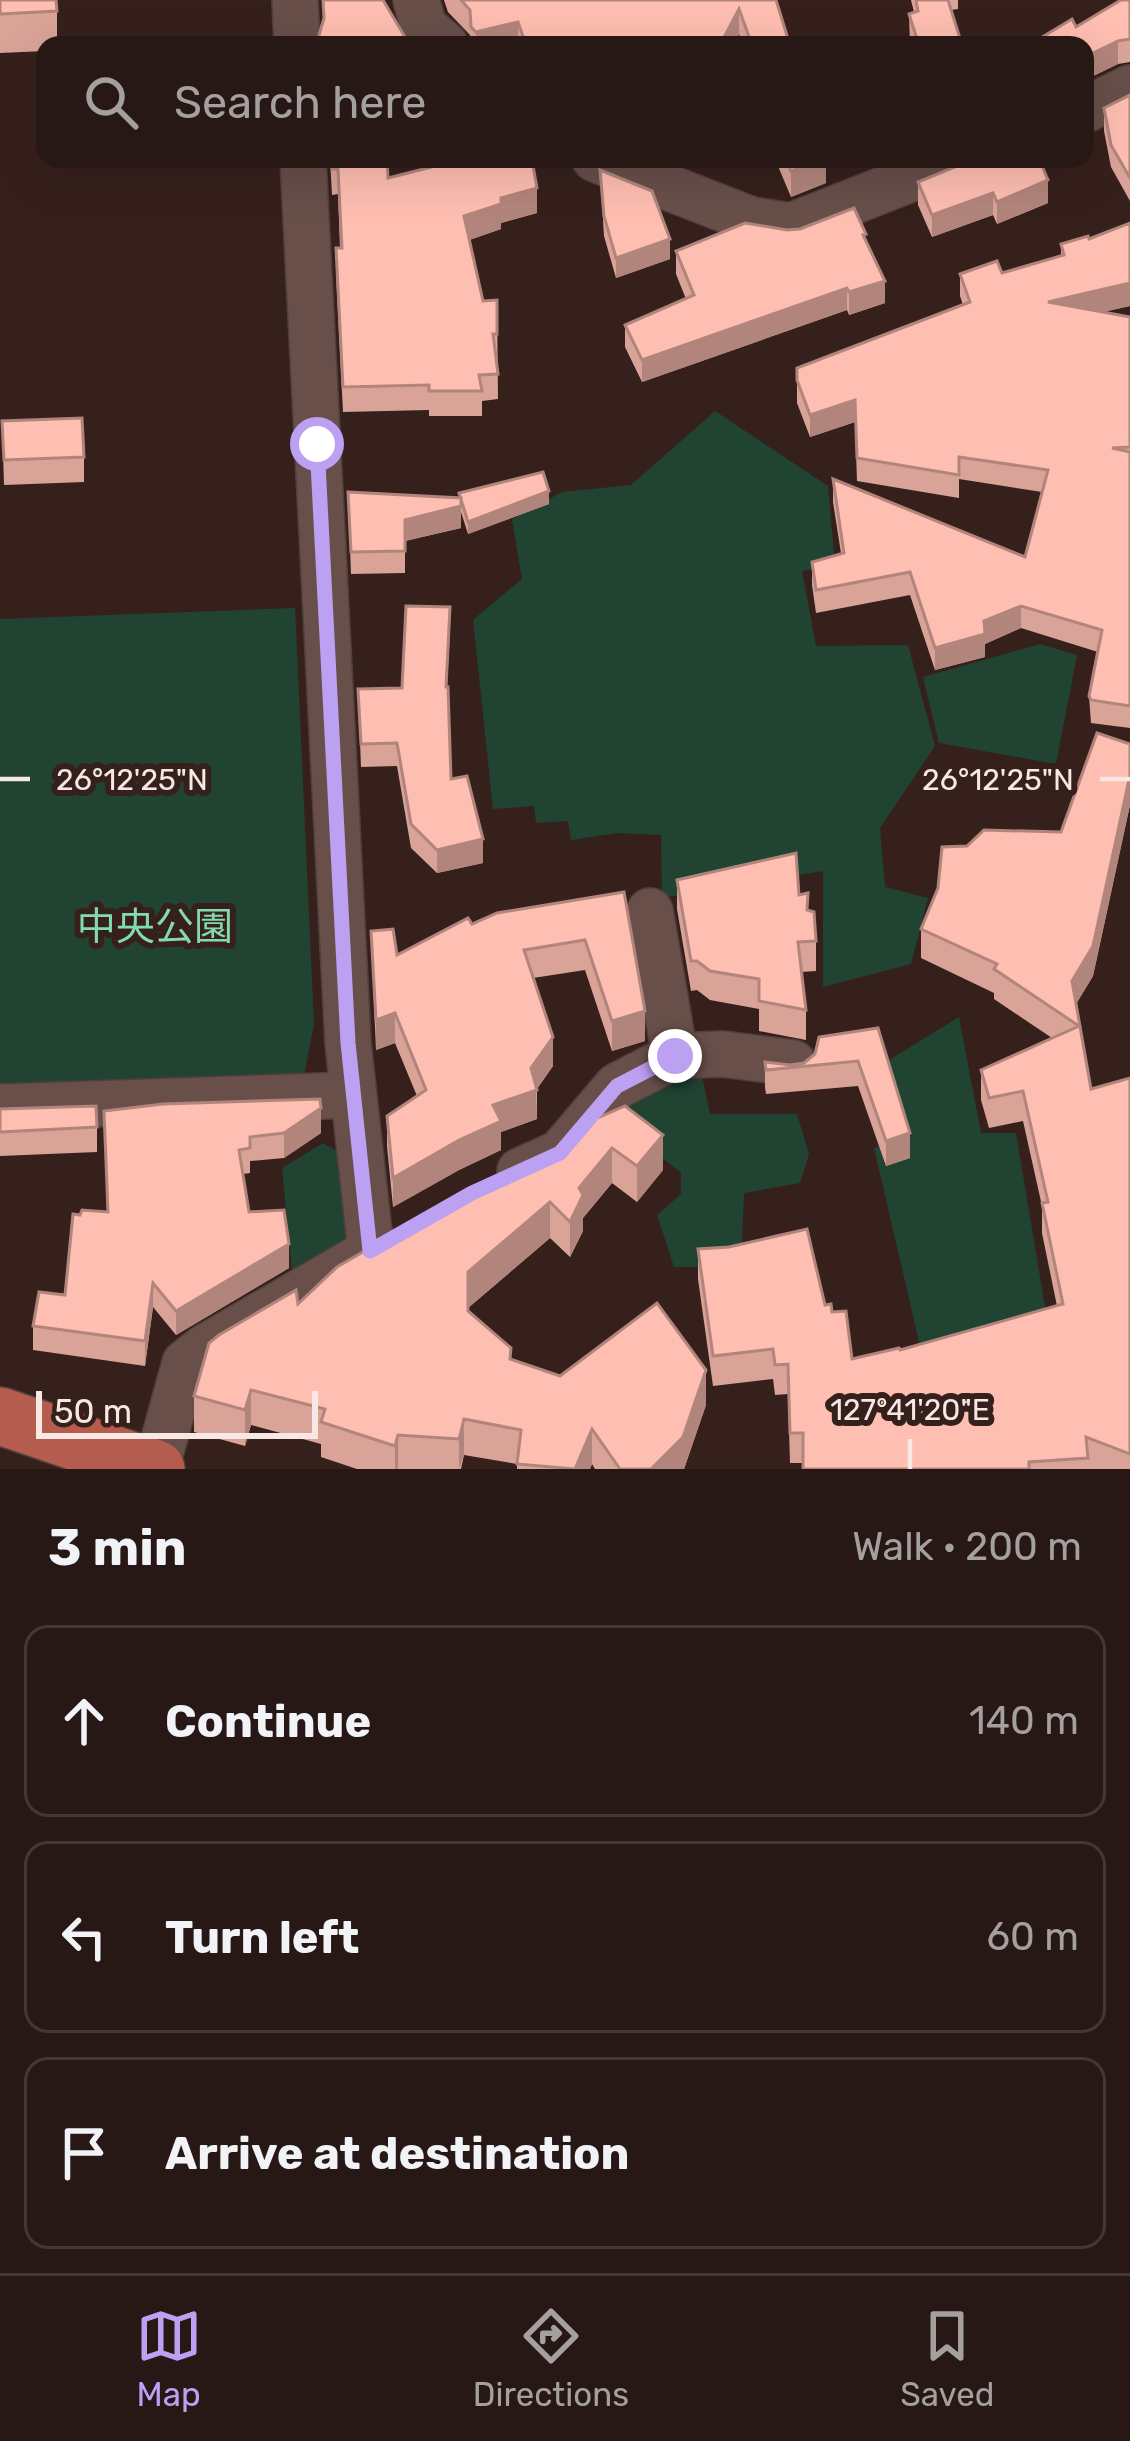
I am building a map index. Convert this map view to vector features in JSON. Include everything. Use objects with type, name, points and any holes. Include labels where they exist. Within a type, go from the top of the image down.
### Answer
[{"type":"main road","points":[[0,1416],[156,1469]]},
{"type":"street","points":[[295,0],[297,36]]},
{"type":"street","points":[[416,0],[424,27],[434,36]]},
{"type":"street","points":[[1094,106],[1130,88]]},
{"type":"street","points":[[303,168],[352,1095],[370,1251]]},
{"type":"street","points":[[618,168],[752,220],[791,226],[938,168]]},
{"type":"street","points":[[650,911],[675,1056]]},
{"type":"street","points":[[490,1185],[560,1153],[617,1086],[675,1056],[723,1054],[793,1063]]},
{"type":"street","points":[[0,1107],[352,1095]]},
{"type":"street","points":[[156,1469],[185,1363],[411,1228]]},
{"type":"green space","points":[[715,411],[828,486],[835,564],[802,571],[816,646],[908,645],[935,746],[880,828],[885,887],[928,898],[911,964],[823,987],[823,871],[662,898],[661,835],[618,833],[571,840],[568,821],[536,823],[534,806],[493,809],[473,620],[522,579],[512,519],[562,492],[631,485]]},
{"type":"green space","name":"中央公園","points":[[295,608],[314,1024],[304,1076],[0,1090],[0,619]]},
{"type":"green space","points":[[1040,644],[1077,655],[1056,764],[939,743],[923,677]]},
{"type":"green space","points":[[959,1017],[981,1133],[1016,1133],[1049,1331],[924,1363],[874,1148],[911,1136],[889,1060]]},
{"type":"green space","points":[[702,1076],[710,1114],[797,1114],[809,1154],[800,1183],[744,1193],[741,1267],[674,1267],[657,1215],[681,1194],[681,1173],[614,1118],[659,1079]]},
{"type":"green space","points":[[323,1143],[345,1156],[354,1230],[347,1250],[293,1282],[282,1168]]},
{"type":"building","points":[[0,0],[56,0],[57,11],[0,14]]},
{"type":"building","points":[[323,0],[383,0],[404,36],[319,36]]},
{"type":"building","points":[[461,0],[776,0],[787,36],[749,36],[739,9],[725,36],[523,36],[518,22],[476,32],[470,10]]},
{"type":"building","points":[[916,0],[948,0],[959,36],[916,36],[909,14],[918,11]]},
{"type":"building","points":[[1121,0],[1130,0],[1130,39],[1094,53],[1094,36],[1044,36],[1072,19],[1076,27]]},
{"type":"building","points":[[1130,95],[1130,178],[1111,145],[1104,108]]},
{"type":"building","points":[[387,168],[388,178],[427,168],[533,168],[537,188],[464,216],[483,301],[497,300],[497,334],[493,334],[498,374],[479,375],[482,391],[429,391],[429,385],[343,387],[336,248],[342,248],[338,169],[332,169]]},
{"type":"building","points":[[952,168],[1043,168],[1048,180],[997,202],[993,193],[932,215],[918,182]]},
{"type":"building","points":[[600,170],[652,191],[670,239],[616,258],[604,216]]},
{"type":"building","points":[[854,208],[885,281],[849,292],[847,288],[642,360],[625,325],[694,295],[676,251],[745,223],[800,229]]},
{"type":"building","points":[[1130,223],[1130,283],[1048,302],[1130,317],[1130,447],[1112,448],[1130,452],[1130,706],[1089,696],[1102,630],[1021,606],[984,621],[985,634],[935,648],[910,572],[816,590],[812,562],[844,553],[833,479],[1025,557],[1048,470],[959,457],[959,475],[857,458],[855,400],[810,415],[797,368],[970,302],[960,274],[997,261],[1002,273],[1064,255],[1061,244]]},
{"type":"building","points":[[82,418],[84,457],[4,460],[2,421]]},
{"type":"building","points":[[543,472],[549,491],[468,522],[459,493]]},
{"type":"building","points":[[348,492],[461,498],[461,506],[405,520],[405,551],[351,552]]},
{"type":"building","points":[[406,606],[450,607],[446,687],[451,779],[467,776],[483,839],[437,850],[411,824],[397,743],[361,744],[358,689],[402,688]]},
{"type":"building","points":[[1097,733],[1130,744],[1130,775],[1093,946],[1072,981],[1091,1089],[1130,1078],[1130,1454],[1086,1437],[1088,1458],[1029,1462],[1029,1469],[803,1469],[803,1433],[790,1433],[788,1364],[775,1365],[773,1349],[713,1356],[698,1249],[729,1247],[807,1229],[825,1305],[831,1304],[832,1312],[846,1311],[852,1359],[1063,1304],[1042,1203],[1048,1202],[1023,1091],[989,1098],[981,1070],[1079,1026],[994,969],[997,964],[921,929],[938,888],[942,847],[967,846],[984,830],[1061,832]]},
{"type":"building","points":[[796,853],[799,895],[808,893],[807,910],[814,912],[816,941],[798,942],[806,1010],[759,1001],[759,979],[710,971],[691,961],[677,880]]},
{"type":"building","points":[[624,892],[645,1011],[612,1021],[585,940],[524,950],[553,1037],[531,1068],[537,1090],[493,1105],[501,1121],[393,1178],[387,1116],[426,1090],[395,1013],[376,1020],[371,931],[393,929],[397,955],[468,918],[472,924],[497,913]]},
{"type":"building","points":[[878,1028],[910,1133],[886,1141],[858,1061],[766,1070],[765,1062],[804,1063],[815,1054],[819,1037]]},
{"type":"building","points":[[320,1099],[321,1108],[284,1133],[250,1137],[250,1148],[239,1150],[249,1212],[284,1210],[289,1244],[176,1311],[153,1283],[145,1341],[33,1326],[39,1292],[65,1295],[73,1214],[108,1212],[104,1111],[163,1104]]},
{"type":"building","points":[[96,1106],[97,1127],[0,1132],[0,1109]]},
{"type":"building","points":[[625,1106],[663,1135],[637,1166],[612,1148],[579,1188],[583,1195],[570,1222],[550,1202],[468,1272],[468,1311],[511,1348],[510,1359],[560,1376],[657,1303],[706,1370],[683,1437],[651,1469],[620,1469],[592,1429],[575,1469],[517,1464],[521,1430],[464,1419],[459,1439],[398,1435],[395,1446],[321,1422],[325,1409],[251,1390],[245,1410],[194,1396],[209,1343],[219,1335],[296,1290],[298,1304],[337,1267],[484,1182],[556,1149],[557,1153],[593,1120]]},
{"type":"route","points":[[317,444],[348,1043],[370,1251],[472,1193],[560,1153],[617,1086],[675,1056]]}]
